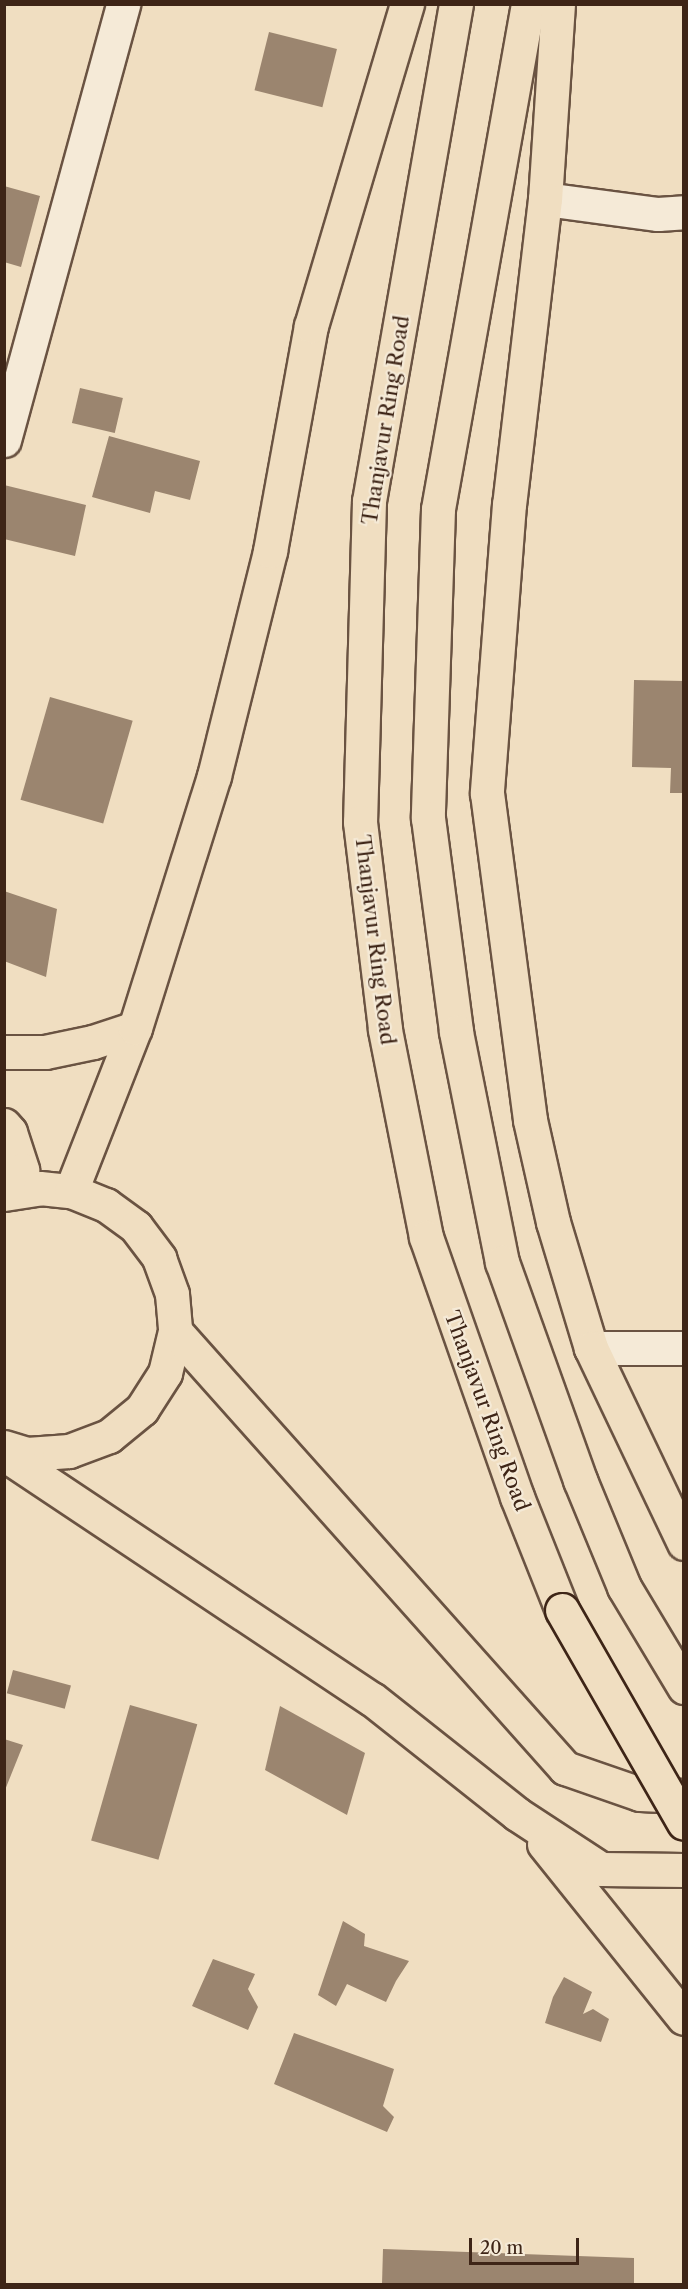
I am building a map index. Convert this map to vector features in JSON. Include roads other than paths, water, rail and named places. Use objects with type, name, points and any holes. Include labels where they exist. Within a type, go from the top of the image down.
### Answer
[{"type":"main road","points":[[71,1191],[135,1028],[214,776],[270,551],[311,326],[407,4]]},
{"type":"main road","name":"Thanjavur Ring Road","points":[[456,4],[369,501],[360,822],[385,1030],[426,1237],[517,1497],[562,1610],[684,1823]]},
{"type":"main road","points":[[528,4],[438,509],[428,818],[456,1032],[502,1262],[580,1480],[624,1587],[684,1687]]},
{"type":"main road","points":[[558,4],[545,199],[509,504],[488,793],[530,1120],[553,1222],[591,1348],[684,1543]]},
{"type":"main road","points":[[4,1052],[45,1052],[135,1028]]},
{"type":"main road","points":[[4,1125],[10,1132],[22,1170],[7,1193]]},
{"type":"main road","points":[[4,1447],[27,1454],[69,1451],[109,1437],[142,1409],[165,1373],[175,1331],[172,1293],[162,1267],[136,1227],[106,1205],[71,1191],[40,1188],[7,1193]]},
{"type":"main road","points":[[175,1331],[565,1768],[640,1794],[684,1796]]},
{"type":"main road","points":[[4,1454],[372,1700],[517,1814],[601,1869],[684,1870]]},
{"type":"main road","points":[[517,1814],[560,1863],[684,2018]]},
{"type":"street","points":[[4,440],[123,4]]},
{"type":"street","points":[[545,199],[658,214],[684,212]]},
{"type":"street","points":[[591,1348],[684,1348]]}]
